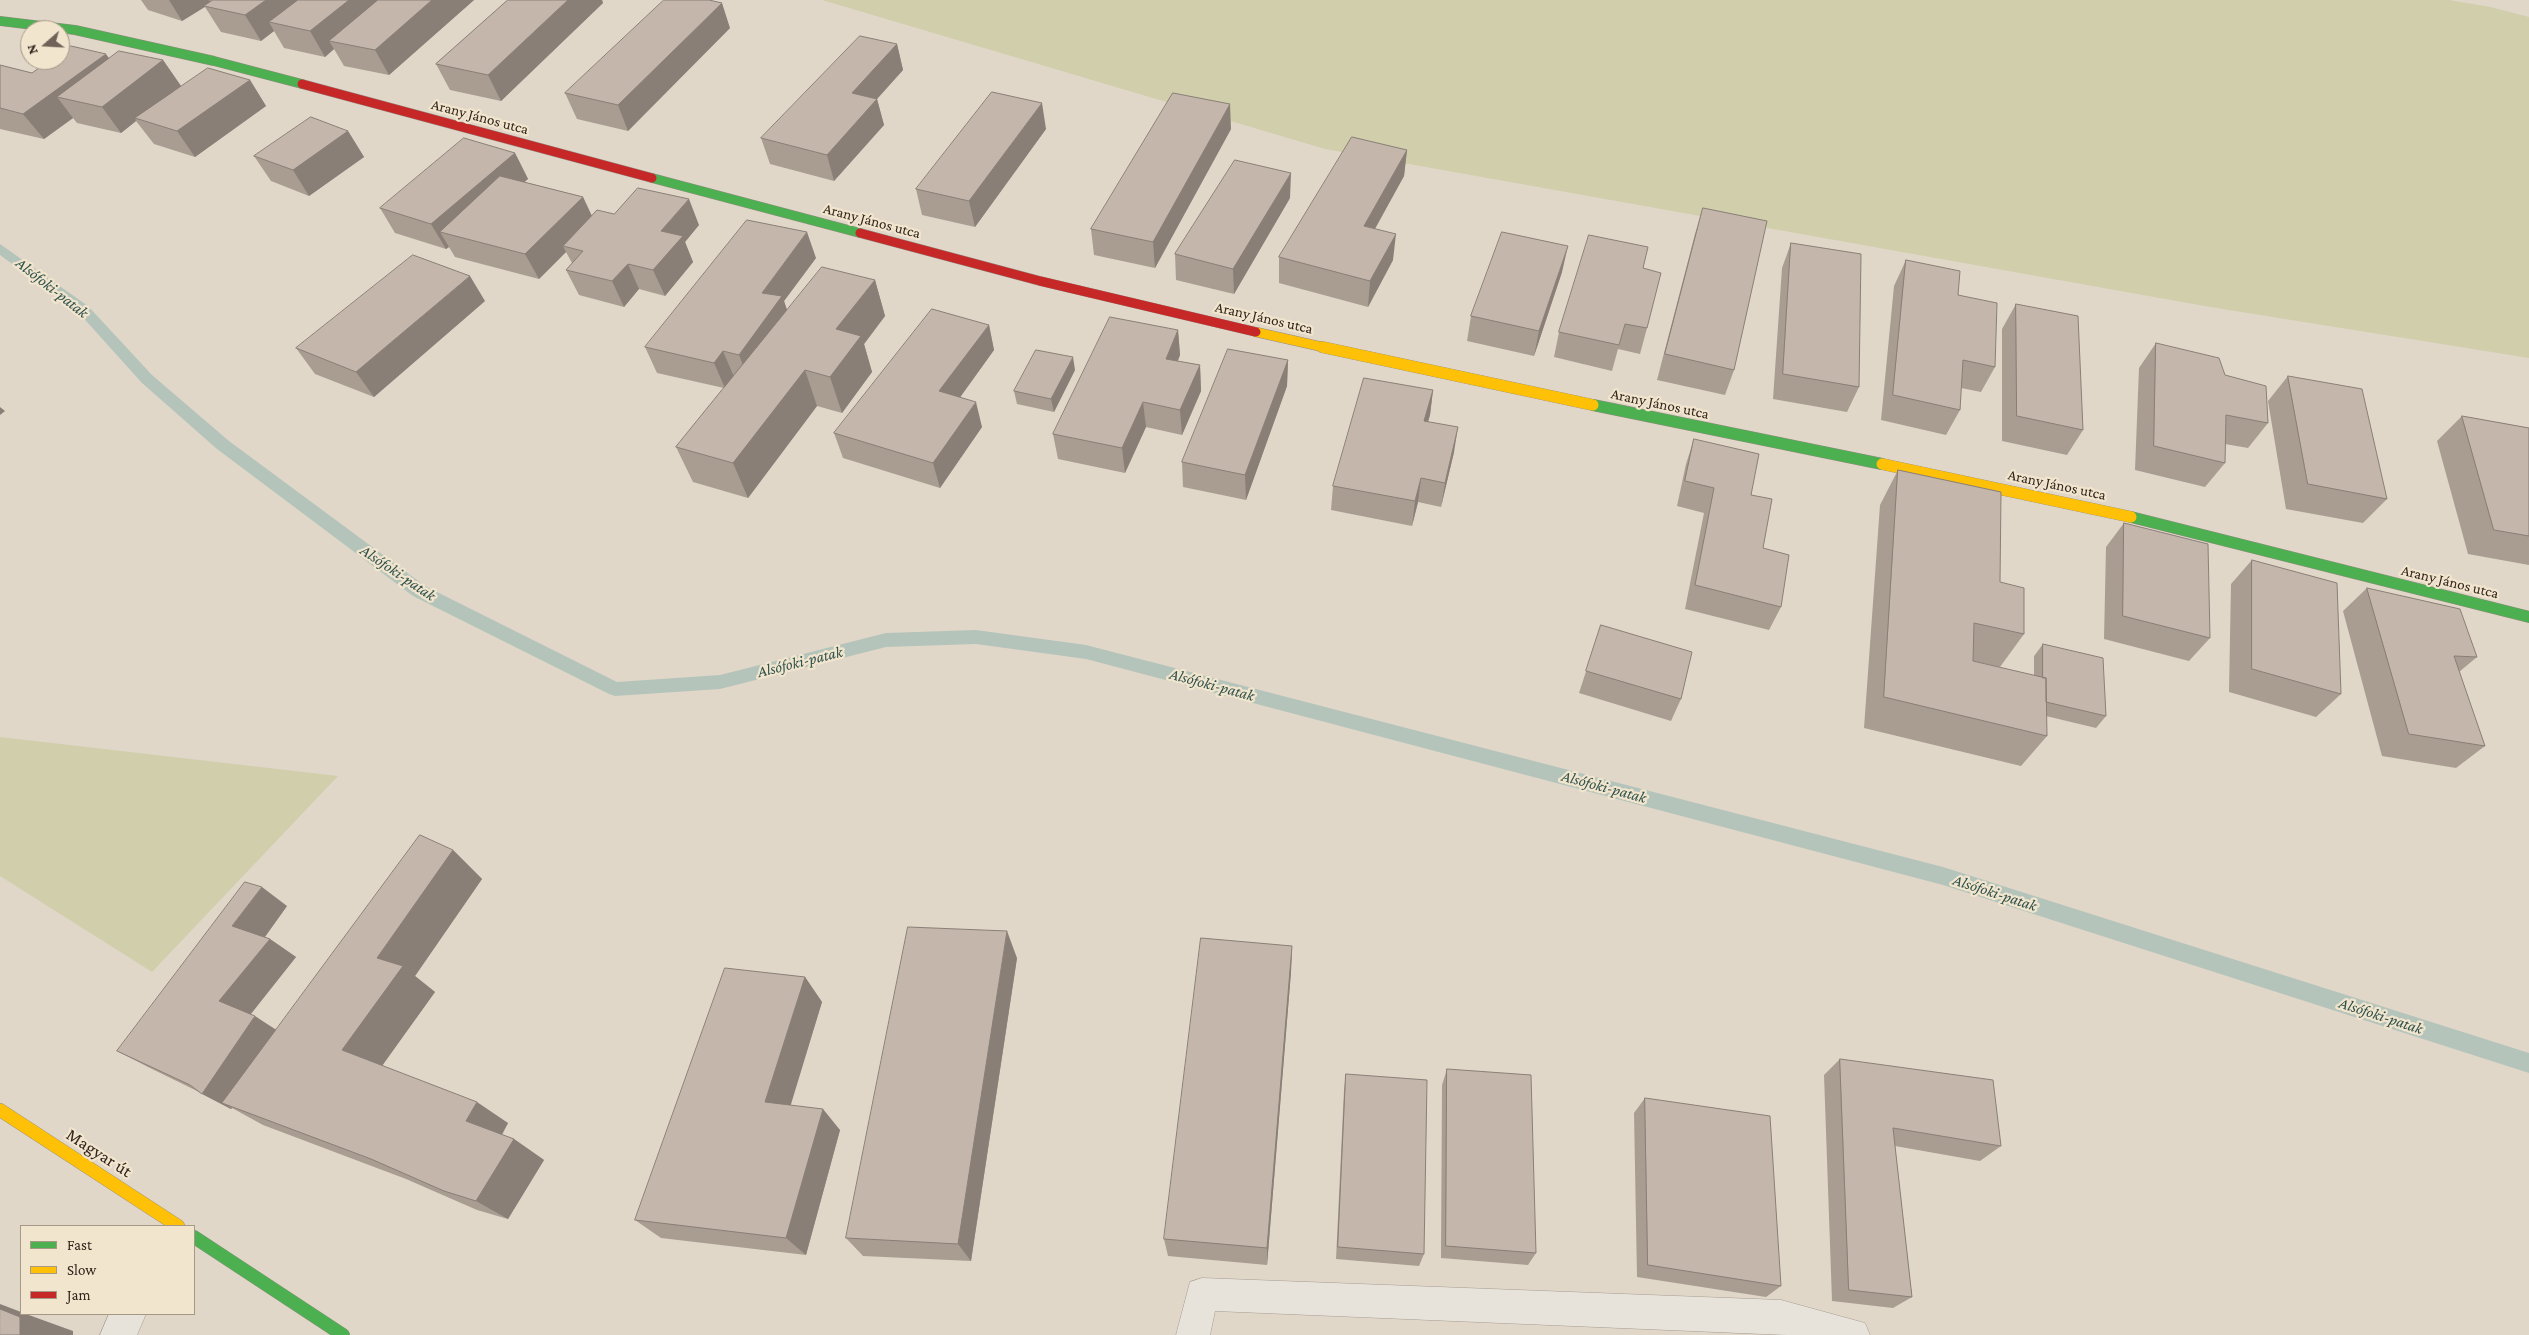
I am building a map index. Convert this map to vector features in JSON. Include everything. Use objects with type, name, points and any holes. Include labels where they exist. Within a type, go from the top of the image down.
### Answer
[{"type":"street","name":"Arany János utca","points":[[0,21],[75,30],[214,61],[1040,281],[1404,366],[2091,508],[2529,617]]},
{"type":"street","name":"Magyar út","points":[[0,1110],[175,1225]]},
{"type":"street","name":"Magyar út","points":[[195,1238],[343,1335]]},
{"type":"street","points":[[118,1335],[128,1315]]},
{"type":"lane","points":[[1193,1335],[1202,1294],[1781,1317],[1852,1335]]},
{"type":"shaded area","points":[[822,0],[2449,0],[2491,7],[2529,17],[2529,358],[2210,307],[1325,149]]},
{"type":"shaded area","points":[[0,737],[338,776],[152,972],[0,876]]},
{"type":"building","points":[[213,0],[266,0],[245,15],[204,6]]},
{"type":"building","points":[[298,0],[349,0],[310,31],[269,22]]},
{"type":"building","points":[[378,0],[432,0],[375,50],[329,41]]},
{"type":"building","points":[[508,0],[568,0],[488,75],[436,64]]},
{"type":"building","points":[[664,0],[709,0],[722,3],[618,105],[565,93]]},
{"type":"building","points":[[860,36],[897,44],[852,93],[877,99],[827,155],[761,138]]},
{"type":"building","points":[[70,47],[106,54],[23,114],[0,108],[0,65],[32,73],[36,70],[70,70]]},
{"type":"building","points":[[119,51],[163,60],[102,107],[57,97]]},
{"type":"building","points":[[208,68],[250,80],[177,131],[135,118]]},
{"type":"building","points":[[992,92],[1042,103],[969,201],[916,189]]},
{"type":"building","points":[[1173,93],[1230,104],[1153,242],[1091,229]]},
{"type":"building","points":[[311,117],[348,131],[293,170],[254,156]]},
{"type":"building","points":[[1352,137],[1407,150],[1364,226],[1396,234],[1370,281],[1279,257]]},
{"type":"building","points":[[464,138],[515,153],[431,224],[380,208]]},
{"type":"building","points":[[1235,160],[1291,173],[1233,269],[1175,254]]},
{"type":"building","points":[[500,176],[583,197],[525,254],[440,232]]},
{"type":"building","points":[[638,188],[689,199],[661,231],[683,236],[653,270],[628,264],[612,281],[566,270],[583,251],[563,246],[597,210],[614,214]]},
{"type":"building","points":[[1703,208],[1767,221],[1734,370],[1665,354]]},
{"type":"building","points":[[747,220],[807,232],[762,293],[782,296],[739,355],[723,351],[714,363],[645,347]]},
{"type":"building","points":[[1502,232],[1568,246],[1539,331],[1471,316]]},
{"type":"building","points":[[1589,235],[1648,247],[1643,268],[1661,273],[1647,328],[1625,324],[1619,345],[1559,332]]},
{"type":"building","points":[[1791,243],[1861,254],[1859,387],[1783,374]]},
{"type":"building","points":[[413,255],[470,276],[356,372],[296,348]]},
{"type":"building","points":[[1906,260],[1960,271],[1958,295],[1997,303],[1995,367],[1963,360],[1960,410],[1893,395]]},
{"type":"building","points":[[822,267],[875,280],[836,329],[861,336],[830,377],[805,370],[733,463],[676,447]]},
{"type":"building","points":[[2016,304],[2078,316],[2083,430],[2017,416]]},
{"type":"building","points":[[932,309],[989,325],[939,391],[976,402],[933,463],[834,433]]},
{"type":"building","points":[[1110,317],[1178,330],[1166,359],[1200,365],[1180,410],[1143,402],[1122,448],[1053,434]]},
{"type":"building","points":[[2156,343],[2219,358],[2225,375],[2266,386],[2268,423],[2226,415],[2225,463],[2154,446]]},
{"type":"building","points":[[1228,349],[1288,360],[1245,475],[1182,462]]},
{"type":"building","points":[[1036,350],[1073,357],[1051,399],[1014,391]]},
{"type":"building","points":[[2288,376],[2362,389],[2387,499],[2308,484]]},
{"type":"building","points":[[1364,378],[1433,390],[1424,421],[1458,427],[1445,483],[1421,478],[1415,501],[1333,486]]},
{"type":"building","points":[[2462,416],[2529,428],[2529,536],[2494,530]]},
{"type":"building","points":[[1694,439],[1759,454],[1751,495],[1772,499],[1763,548],[1789,555],[1781,607],[1695,585],[1714,488],[1685,481]]},
{"type":"building","points":[[1898,470],[2001,492],[2000,582],[2024,588],[2024,634],[1974,623],[1973,661],[2046,678],[2047,736],[1884,697]]},
{"type":"building","points":[[2124,523],[2208,544],[2210,638],[2123,616]]},
{"type":"building","points":[[2252,560],[2337,583],[2341,694],[2252,669]]},
{"type":"building","points":[[2367,588],[2460,609],[2477,657],[2454,656],[2485,746],[2409,734]]},
{"type":"building","points":[[1601,625],[1692,652],[1681,699],[1586,671]]},
{"type":"building","points":[[2043,644],[2103,658],[2106,716],[2046,702],[2046,678],[2043,678]]},
{"type":"building","points":[[420,835],[453,850],[377,958],[403,966],[342,1050],[477,1102],[466,1121],[514,1139],[476,1201],[444,1191],[371,1159],[222,1103]]},
{"type":"building","points":[[245,882],[262,887],[232,926],[270,939],[219,1001],[255,1016],[202,1094],[190,1085],[117,1051]]},
{"type":"building","points":[[908,927],[1007,931],[958,1244],[846,1238]]},
{"type":"building","points":[[1201,938],[1292,946],[1267,1248],[1164,1239]]},
{"type":"building","points":[[725,968],[805,977],[765,1102],[823,1109],[786,1238],[635,1220]]},
{"type":"building","points":[[1840,1059],[1993,1080],[2001,1146],[1893,1128],[1912,1297],[1849,1290]]},
{"type":"building","points":[[1447,1069],[1531,1075],[1536,1253],[1446,1246]]},
{"type":"building","points":[[1346,1074],[1427,1080],[1424,1254],[1338,1247]]},
{"type":"building","points":[[1645,1098],[1770,1116],[1781,1286],[1648,1265]]},
{"type":"building","points":[[0,1309],[20,1317],[20,1335],[0,1335]]},
{"type":"waterway","name":"Alsófoki-patak","points":[[0,248],[83,309],[147,379],[223,445],[419,591],[615,689],[720,682],[886,640],[976,637],[1086,652],[1943,876],[2529,1063]]},
{"type":"traffic: fast","points":[[0,21],[75,30],[214,61],[302,84]]},
{"type":"traffic: fast","points":[[652,178],[860,233]]},
{"type":"traffic: fast","points":[[1593,405],[1882,464]]},
{"type":"traffic: fast","points":[[2131,517],[2529,617]]},
{"type":"traffic: fast","points":[[195,1238],[343,1335]]},
{"type":"traffic: slow","points":[[1256,332],[1404,366],[1593,405]]},
{"type":"traffic: slow","points":[[1882,464],[2131,517]]},
{"type":"traffic: slow","points":[[0,1110],[176,1225]]},
{"type":"traffic: jam","points":[[302,84],[652,178]]},
{"type":"traffic: jam","points":[[860,233],[1040,281],[1256,332]]}]
